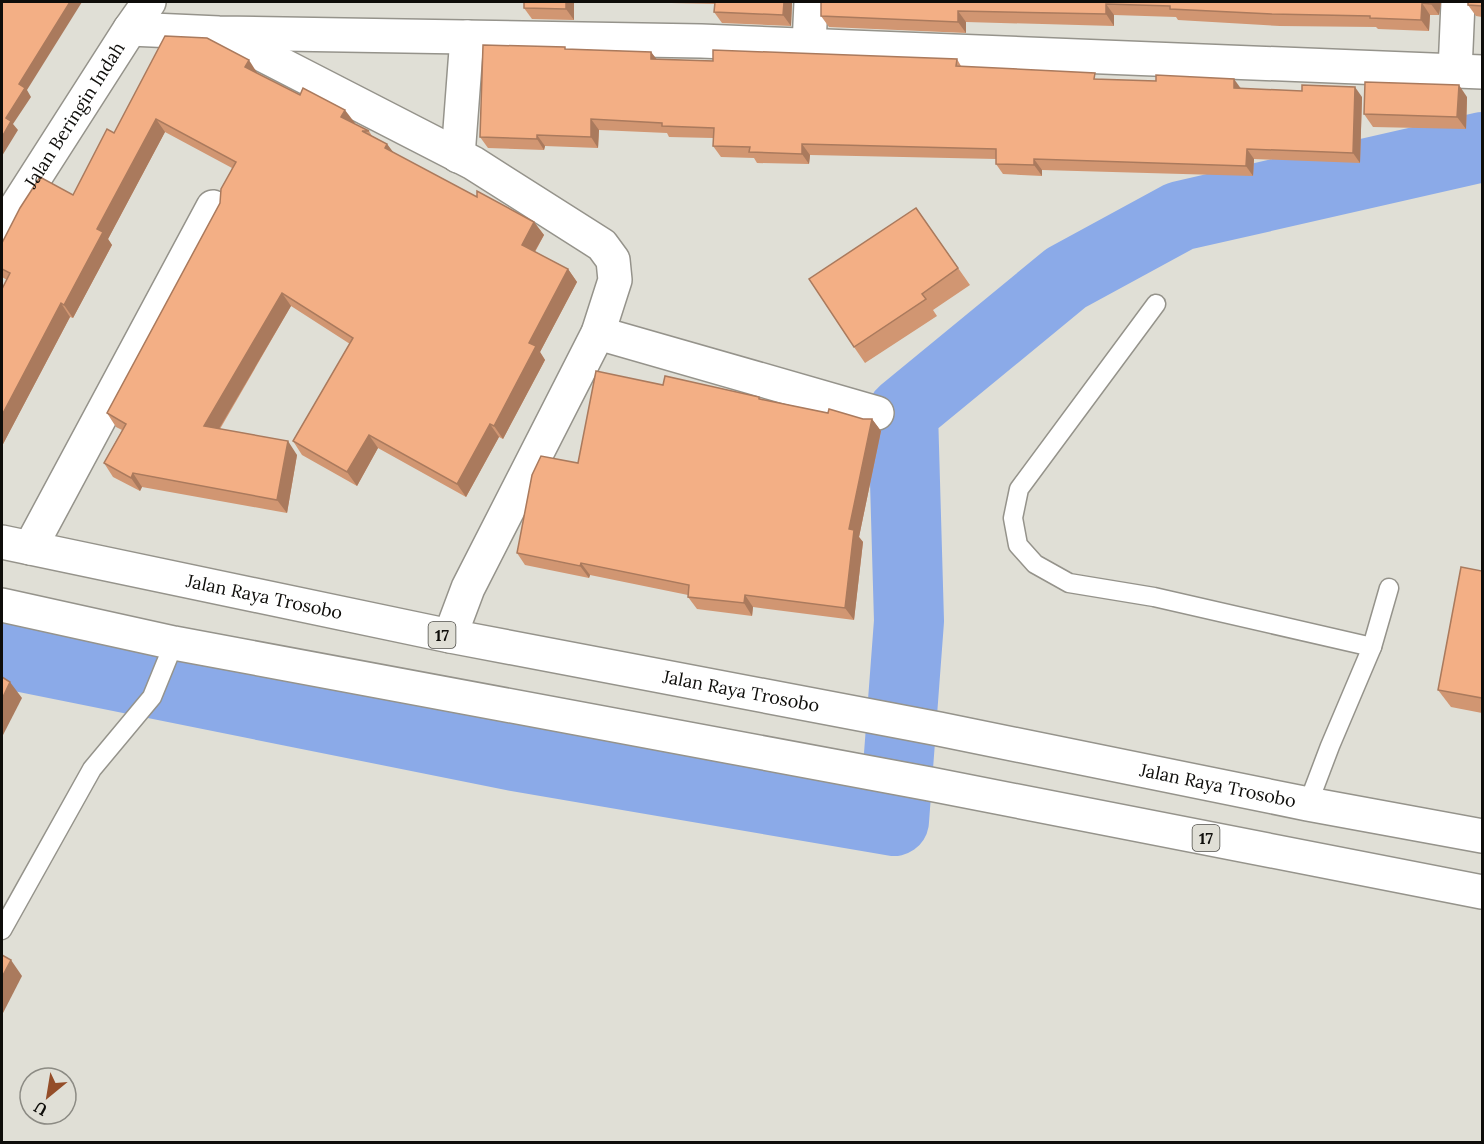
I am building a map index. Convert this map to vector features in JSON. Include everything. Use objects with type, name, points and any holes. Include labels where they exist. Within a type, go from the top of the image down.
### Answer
[{"type":"main road","name":"Jalan Beringin Indah","points":[[2,229],[149,2]]},
{"type":"main road","points":[[809,45],[811,2]]},
{"type":"main road","points":[[130,29],[219,33],[701,41],[1469,71],[1458,2]]},
{"type":"main road","points":[[219,33],[474,164],[602,245],[614,260],[615,280],[598,333],[468,588],[450,636]]},
{"type":"main road","points":[[458,156],[467,37]]},
{"type":"main road","points":[[16,545],[213,207]]},
{"type":"main road","points":[[598,333],[877,413]]},
{"type":"main road","name":"Jalan Raya Trosobo","points":[[16,545],[450,636],[939,729],[1482,837]]},
{"type":"main road","name":"17","points":[[2,605],[169,654],[930,784],[1482,892]]},
{"type":"lane","points":[[1156,304],[1018,489],[1013,518],[1018,545],[1035,564],[1069,583],[1154,597],[1372,647]]},
{"type":"lane","points":[[1308,804],[1372,647],[1389,588]]},
{"type":"lane","points":[[2,930],[92,769],[152,697],[169,654]]},
{"type":"building","points":[[2,2],[70,2],[19,84],[25,88],[6,118],[11,121],[2,137]]},
{"type":"building","points":[[524,2],[566,2],[566,9],[524,8]]},
{"type":"building","points":[[715,2],[784,2],[783,15],[714,12]]},
{"type":"building","points":[[821,2],[1431,2],[1431,4],[1422,3],[1421,20],[1106,4],[1106,14],[958,11],[958,22],[821,16]]},
{"type":"building","points":[[1468,2],[1482,2],[1482,6],[1468,5]]},
{"type":"building","points":[[165,36],[207,38],[249,60],[245,67],[300,95],[303,88],[345,110],[341,117],[369,131],[362,131],[387,144],[385,148],[477,197],[477,191],[534,222],[522,245],[568,269],[529,343],[536,346],[494,426],[490,424],[457,484],[369,435],[347,472],[293,441],[353,338],[282,293],[204,426],[288,441],[277,500],[133,473],[131,478],[104,463],[126,424],[107,413],[220,203],[221,189],[236,162],[156,119],[97,229],[103,232],[64,305],[61,303],[2,415],[2,289],[10,273],[2,269],[2,243],[20,208],[40,177],[73,195],[107,129],[114,133]]},
{"type":"building","points":[[483,45],[651,52],[651,59],[713,61],[713,50],[957,59],[956,66],[1095,73],[1094,79],[1156,81],[1156,75],[1234,79],[1234,88],[1302,91],[1302,85],[1355,87],[1353,153],[1247,149],[1246,166],[1034,159],[1034,165],[996,164],[996,149],[802,144],[802,154],[749,152],[750,147],[713,146],[714,128],[662,126],[662,123],[591,119],[591,137],[537,135],[537,139],[480,137]]},
{"type":"building","points":[[1365,82],[1459,85],[1457,117],[1364,114]]},
{"type":"building","points":[[916,208],[958,268],[922,294],[926,299],[854,347],[809,279]]},
{"type":"building","points":[[596,371],[663,385],[665,376],[759,397],[759,399],[828,413],[829,409],[863,419],[872,419],[849,529],[854,530],[845,608],[745,595],[744,603],[688,597],[689,585],[581,563],[580,566],[517,553],[532,475],[541,456],[578,463]]},
{"type":"building","points":[[1461,567],[1482,571],[1482,698],[1438,690]]},
{"type":"building","points":[[2,677],[10,682],[2,699]]},
{"type":"building","points":[[2,955],[11,960],[2,977]]},
{"type":"waterway","points":[[2,653],[514,756],[894,821],[909,621],[903,412],[1066,278],[1180,216],[1482,147]]}]
